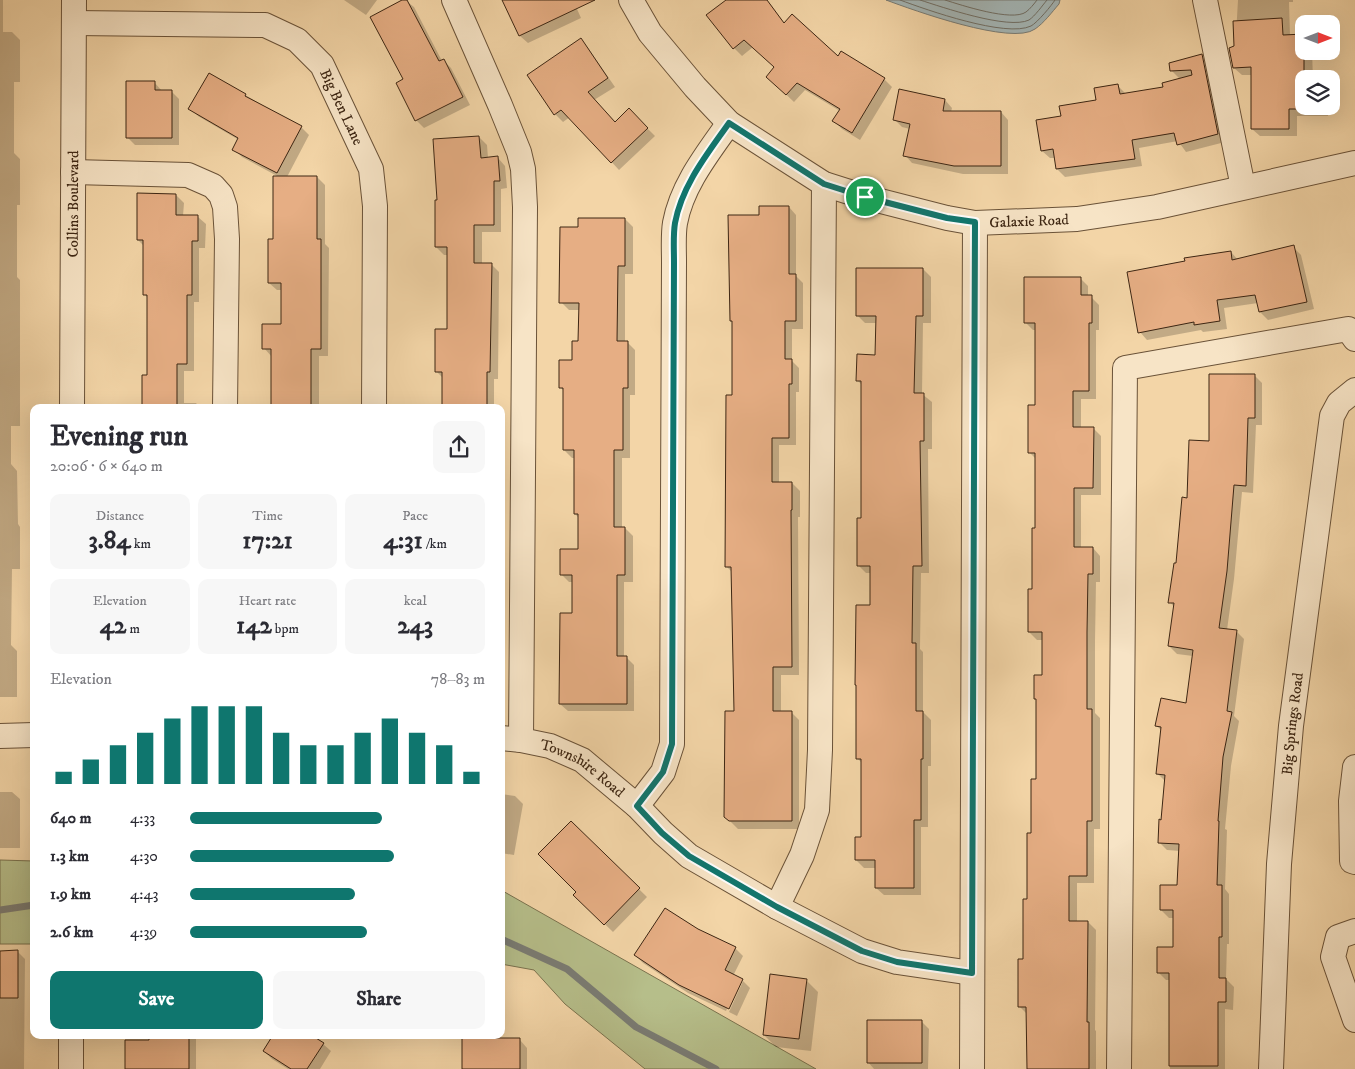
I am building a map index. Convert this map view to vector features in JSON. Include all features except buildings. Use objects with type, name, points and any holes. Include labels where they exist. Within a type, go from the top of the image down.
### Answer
[{"type":"street","name":"Collins Boulevard","points":[[72,404],[74,0]]},
{"type":"street","points":[[454,0],[500,105],[519,152],[523,169],[524,217],[511,739]]},
{"type":"street","name":"Galaxie Road","points":[[631,0],[650,33],[694,87],[729,123],[824,184],[874,200],[947,218],[975,222],[1077,219],[1157,207],[1355,163]]},
{"type":"street","points":[[1205,0],[1243,187]]},
{"type":"street","name":"Big Ben Lane","points":[[74,23],[265,25],[297,40],[322,65],[371,170],[376,206],[374,404]]},
{"type":"street","points":[[637,806],[663,772],[672,744],[675,222],[690,183],[702,161],[729,123]]},
{"type":"street","points":[[73,172],[188,175],[213,186],[221,195],[225,207],[227,239],[225,404]]},
{"type":"street","points":[[777,907],[802,855],[817,810],[820,750],[824,184]]},
{"type":"street","points":[[972,1069],[975,222]]},
{"type":"street","points":[[1119,1069],[1125,368],[1348,329],[1355,339]]},
{"type":"street","name":"Big Springs Road","points":[[1271,1069],[1279,864],[1291,726],[1332,416],[1339,403],[1355,390]]},
{"type":"street","points":[[0,736],[30,735]]},
{"type":"street","name":"Townshire Road","points":[[511,739],[550,746],[582,760],[637,806],[662,833],[689,856],[777,907],[862,951],[897,962],[972,973]]},
{"type":"street","points":[[1355,767],[1351,800],[1352,861],[1355,862]]},
{"type":"street","points":[[1355,931],[1338,937],[1333,957],[1355,1020]]},
{"type":"street","points":[[71,1039],[71,1069]]},
{"type":"green space","points":[[0,860],[30,861],[30,944],[0,944]]},
{"type":"green space","points":[[505,892],[816,1069],[645,1069],[565,1004],[534,970],[505,965]]},
{"type":"water","points":[[886,0],[1060,0],[1051,14],[1035,29],[1023,33],[1006,33],[962,25]]},
{"type":"waterway","points":[[0,910],[30,906]]},
{"type":"waterway","points":[[505,941],[567,969],[636,1027],[716,1069]]},
{"type":"route","points":[[729,123],[824,184],[865,197],[947,218],[975,222],[972,973],[897,962],[862,951],[777,907],[689,856],[662,833],[637,806],[663,772],[672,744],[675,222],[686,191],[702,161],[729,123]]}]
